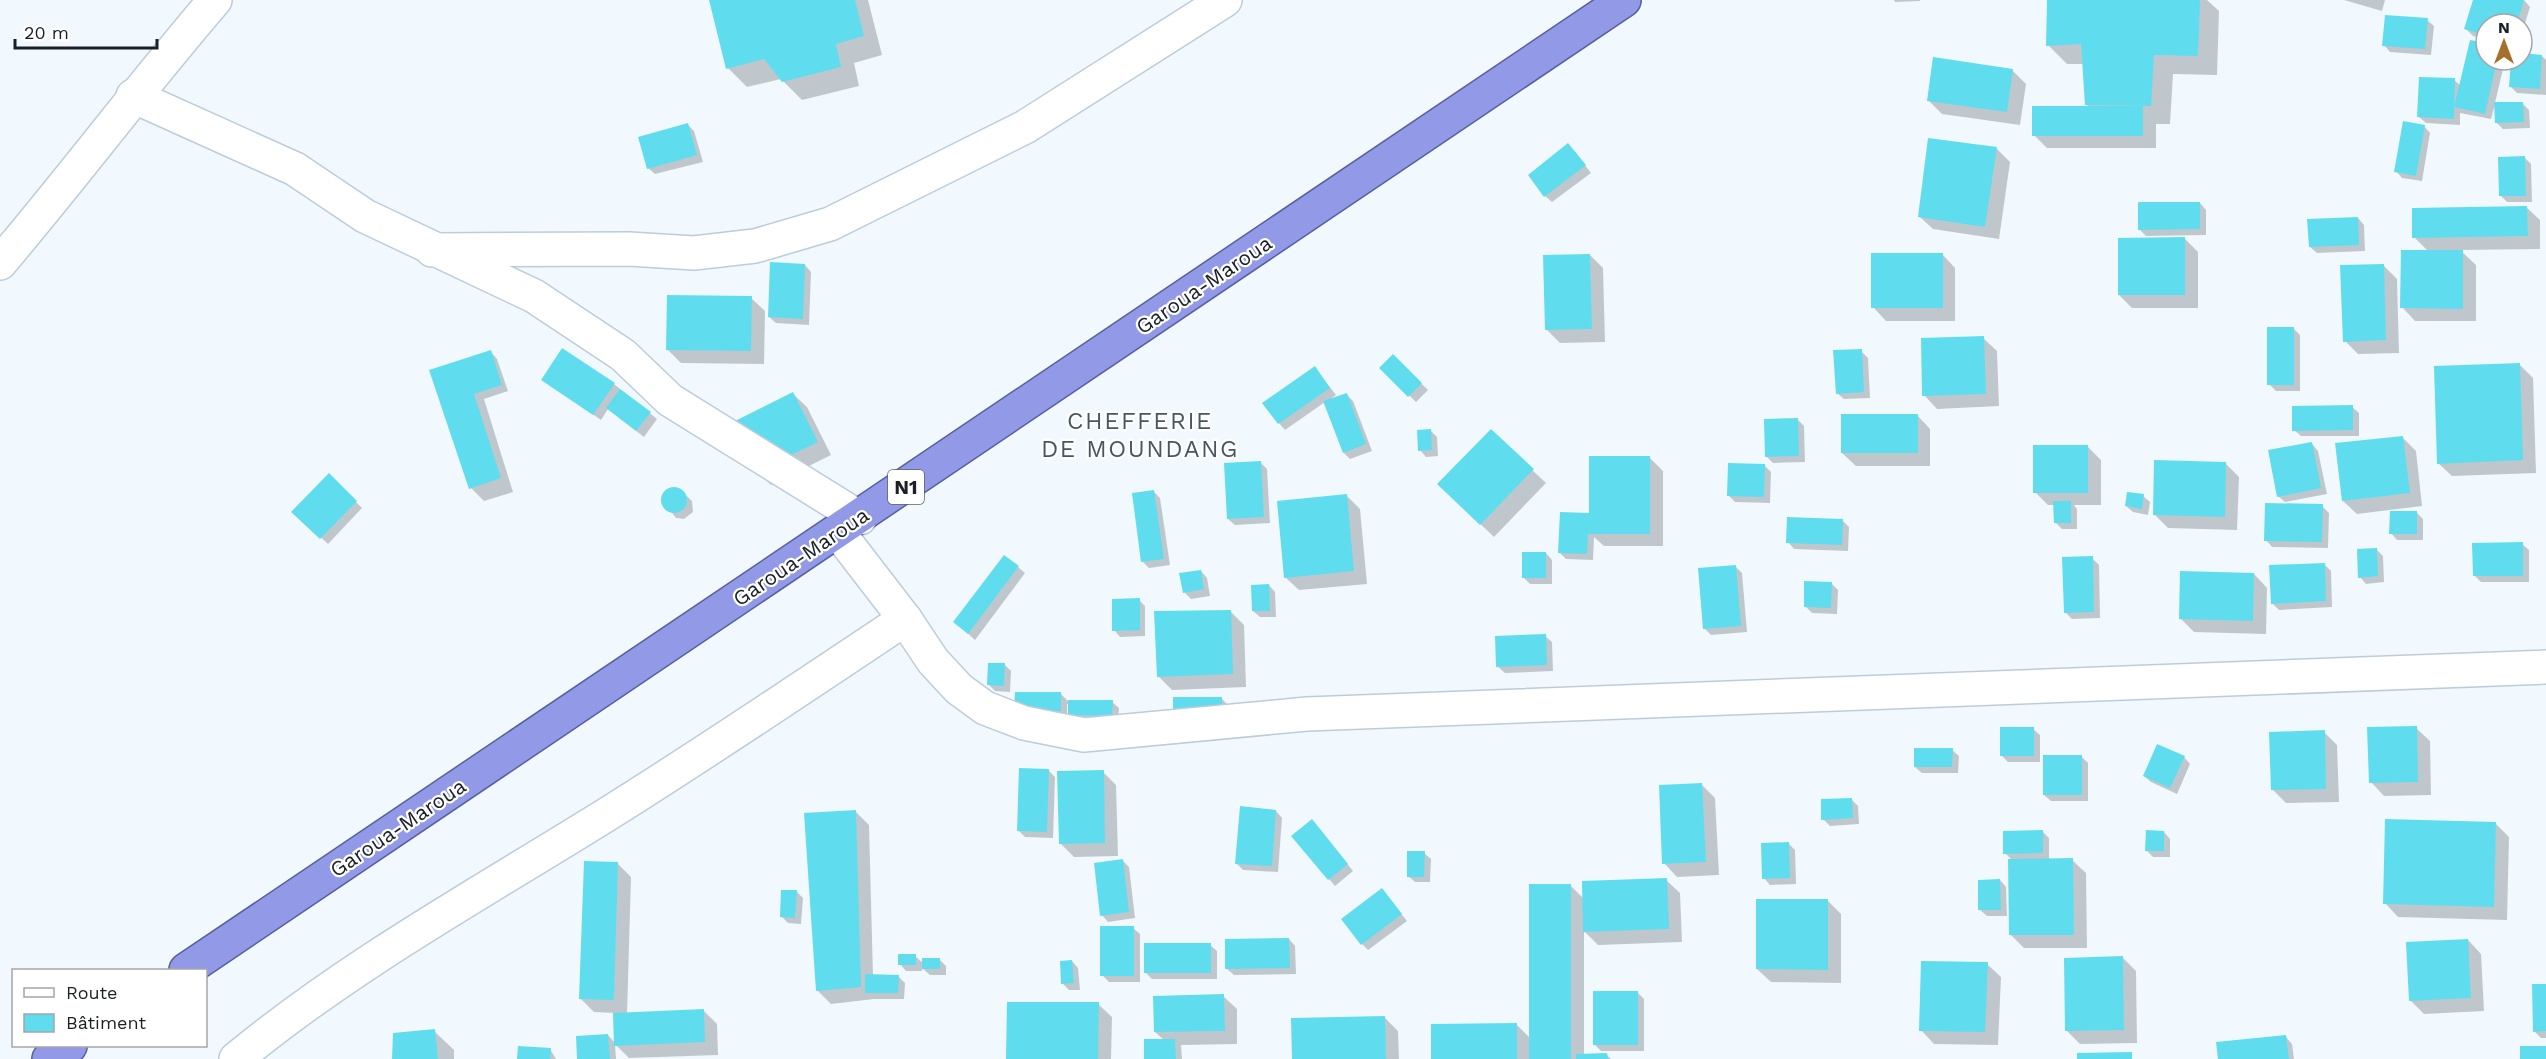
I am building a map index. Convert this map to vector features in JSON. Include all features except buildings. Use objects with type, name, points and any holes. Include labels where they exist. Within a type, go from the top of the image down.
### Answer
[{"type":"highway","name":"Garoua-Maroua","points":[[187,969],[849,525],[1624,0]]},
{"type":"highway","points":[[49,1059],[68,1047]]},
{"type":"street","points":[[0,263],[50,204],[133,96],[214,0]]},
{"type":"street","points":[[432,250],[629,249],[694,253],[755,246],[830,224],[1025,127],[1225,0]]},
{"type":"street","points":[[133,96],[295,169],[365,216],[432,250],[534,296],[623,355],[670,400],[849,525],[933,661],[959,688],[985,708],[1024,723],[1084,735],[1307,714],[2546,667]]},
{"type":"street","points":[[236,1059],[279,1024],[424,927],[608,814],[905,619]]},
{"type":"district","name":"CHEFFERIE DE MOUNDANG","points":[[1140,435]]}]
